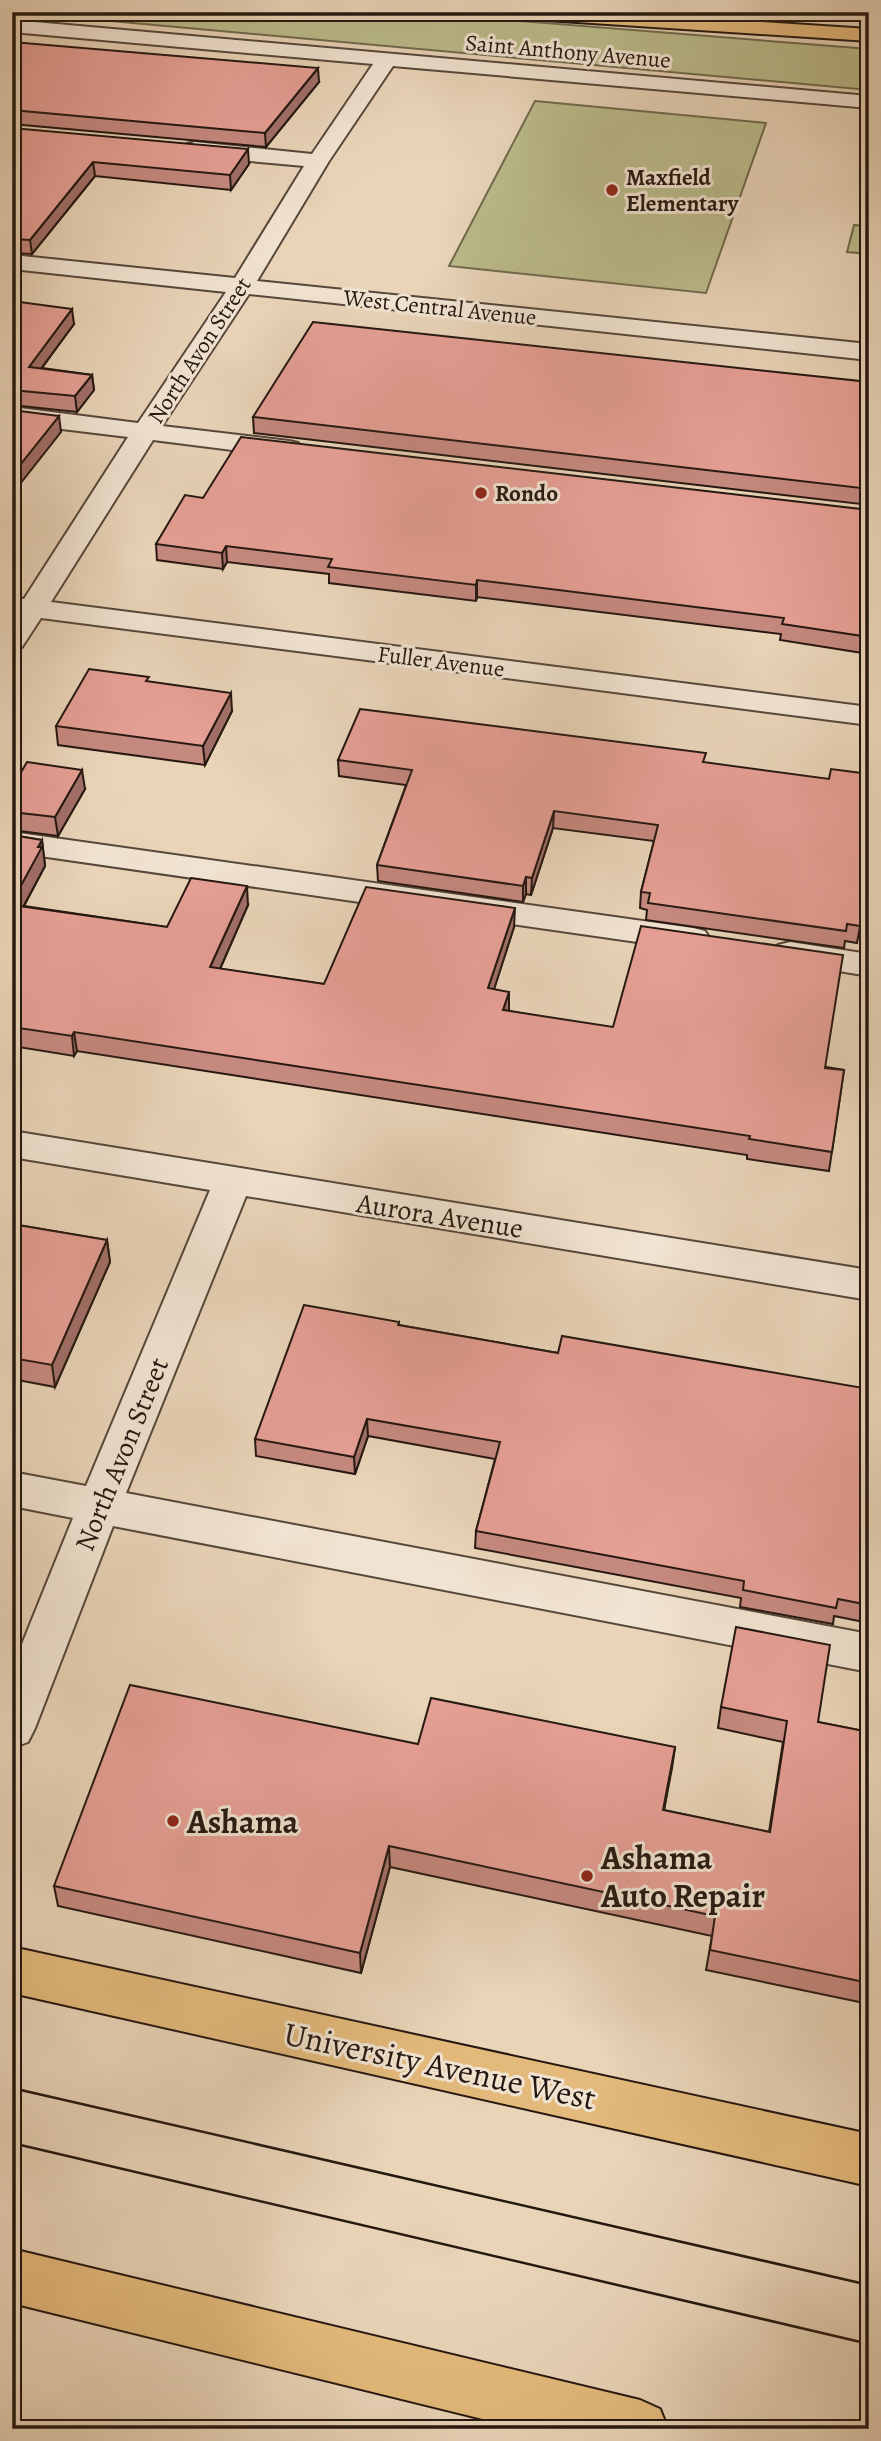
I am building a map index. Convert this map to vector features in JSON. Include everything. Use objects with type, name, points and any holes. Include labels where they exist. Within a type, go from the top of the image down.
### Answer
[{"type":"main road","points":[[515,12],[869,36]]},
{"type":"main road","points":[[689,12],[869,28]]},
{"type":"main road","name":"University Avenue West","points":[[12,1970],[869,2160]]},
{"type":"main road","points":[[12,2276],[640,2429]]},
{"type":"street","name":"Saint Anthony Avenue","points":[[12,26],[869,102]]},
{"type":"street","name":"North Avon Street","points":[[12,641],[23,607],[145,432],[242,286],[318,161],[387,60]]},
{"type":"street","points":[[172,147],[318,161]]},
{"type":"street","name":"West Central Avenue","points":[[12,262],[869,352]]},
{"type":"street","points":[[12,415],[315,452]]},
{"type":"street","name":"Fuller Avenue","points":[[23,607],[869,716]]},
{"type":"street","points":[[12,842],[717,943]]},
{"type":"street","points":[[758,949],[869,965]]},
{"type":"street","name":"Aurora Avenue","points":[[12,1144],[869,1286]]},
{"type":"street","name":"North Avon Street","points":[[12,1728],[99,1506],[233,1181]]},
{"type":"street","points":[[12,1489],[869,1653]]},
{"type":"green space","points":[[12,12],[408,12],[869,49],[869,90]]},
{"type":"green space","points":[[535,101],[766,123],[706,293],[449,266]]},
{"type":"green space","points":[[854,225],[869,226],[869,254],[847,252]]},
{"type":"building","points":[[12,42],[318,68],[265,133],[12,110]]},
{"type":"building","points":[[12,128],[248,149],[230,175],[93,162],[30,240],[12,239]]},
{"type":"building","points":[[12,301],[72,309],[29,367],[92,375],[75,396],[12,390]]},
{"type":"building","points":[[313,322],[869,382],[869,489],[253,417]]},
{"type":"building","points":[[12,410],[59,416],[12,475]]},
{"type":"building","points":[[241,437],[869,510],[869,637],[782,624],[784,618],[477,580],[476,585],[328,567],[332,559],[226,546],[222,553],[156,544],[185,495],[203,498]]},
{"type":"building","points":[[89,669],[149,677],[146,681],[231,693],[203,746],[56,726]]},
{"type":"building","points":[[360,709],[706,753],[703,762],[829,779],[831,769],[869,774],[869,876],[860,926],[847,924],[846,931],[648,903],[650,893],[641,892],[658,825],[554,811],[532,878],[526,877],[523,886],[377,865],[412,770],[338,760]]},
{"type":"building","points":[[27,762],[82,770],[55,817],[12,812],[12,788]]},
{"type":"building","points":[[12,835],[42,840],[38,847],[42,847],[12,902]]},
{"type":"building","points":[[191,878],[247,886],[210,967],[324,984],[366,887],[515,908],[488,988],[509,992],[503,1010],[613,1027],[641,926],[843,955],[825,1068],[844,1070],[832,1152],[749,1139],[750,1136],[74,1032],[72,1036],[12,1027],[12,905],[167,927]]},
{"type":"building","points":[[12,1224],[107,1240],[52,1365],[12,1358]]},
{"type":"building","points":[[304,1305],[399,1322],[398,1325],[558,1353],[562,1336],[869,1389],[869,1605],[838,1599],[836,1608],[743,1590],[744,1581],[476,1531],[500,1442],[367,1419],[354,1457],[255,1439]]},
{"type":"building","points":[[736,1627],[830,1645],[818,1722],[869,1732],[869,1983],[710,1950],[715,1916],[389,1846],[360,1953],[54,1886],[130,1685],[418,1744],[431,1698],[675,1747],[663,1810],[770,1832],[787,1721],[721,1707]]},
{"type":"tram line","points":[[12,2088],[869,2285]]},
{"type":"tram line","points":[[12,2143],[869,2344]]},
{"type":"place","name":"Maxfield Elementary","points":[[612,190]]},
{"type":"place","name":"Rondo","points":[[481,493]]},
{"type":"place","name":"Ashama","points":[[173,1821]]},
{"type":"place","name":"Ashama Auto Repair","points":[[587,1876]]}]
